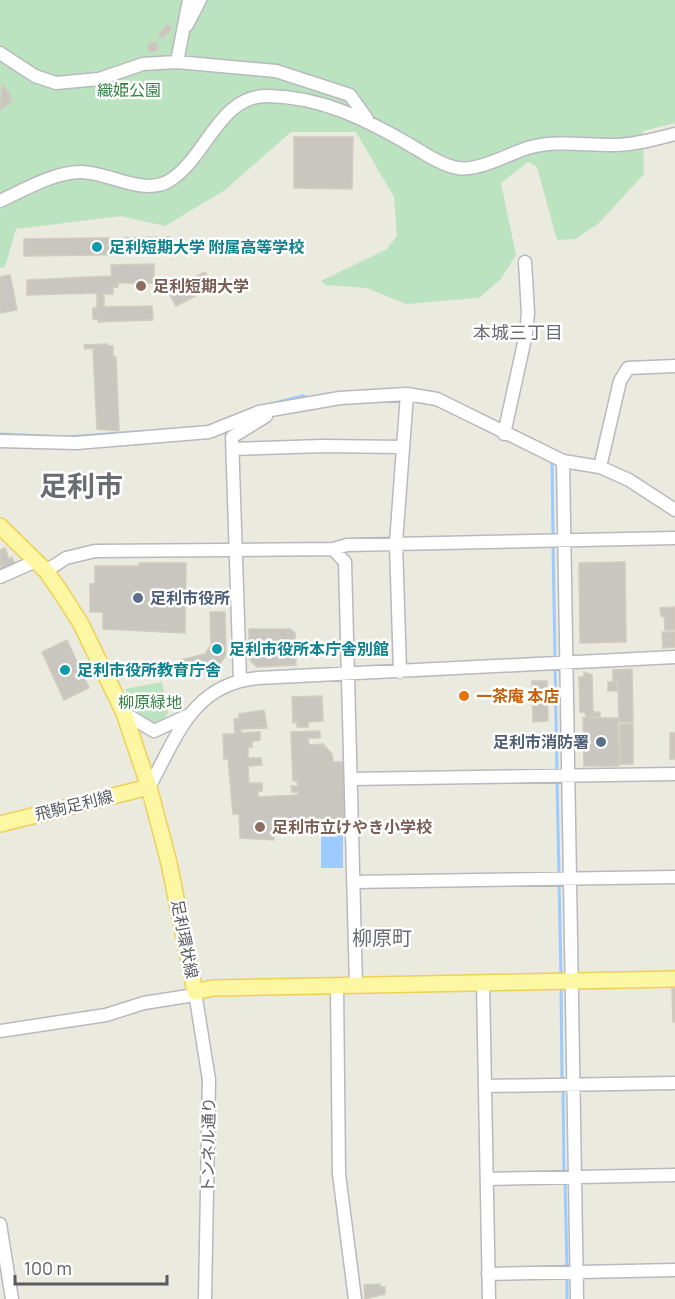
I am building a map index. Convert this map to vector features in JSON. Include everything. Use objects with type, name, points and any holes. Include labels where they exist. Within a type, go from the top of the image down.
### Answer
[{"type":"main road","name":"足利環状線","points":[[0,526],[41,566],[81,624],[124,713],[149,787],[170,863],[195,992],[213,988],[675,979]]},
{"type":"main road","name":"飛駒足利線","points":[[0,824],[149,787]]},
{"type":"street","points":[[177,62],[189,0]]},
{"type":"street","points":[[184,28],[191,23],[200,0]]},
{"type":"street","points":[[0,53],[35,76],[56,83],[99,79],[143,64],[177,62],[276,71],[316,82],[350,95],[367,120]]},
{"type":"street","points":[[0,201],[53,178],[75,172],[133,183],[156,185],[168,182],[181,171],[238,104],[261,96],[318,103],[367,120],[440,162],[459,169],[482,164],[532,146],[644,143],[675,134]]},
{"type":"street","points":[[504,434],[526,334],[528,313],[525,262]]},
{"type":"street","points":[[600,468],[620,381],[628,368],[675,366]]},
{"type":"street","points":[[400,672],[396,543],[407,394]]},
{"type":"street","points":[[0,441],[76,443],[209,432],[259,412],[278,408],[340,398],[407,394],[437,399],[504,434],[563,461],[600,468],[628,480],[675,510]]},
{"type":"street","points":[[240,681],[232,436],[278,408]]},
{"type":"street","points":[[233,449],[323,446],[403,447]]},
{"type":"street","points":[[563,461],[577,1299]]},
{"type":"street","points":[[0,577],[95,551],[235,552],[333,549],[347,544],[675,538]]},
{"type":"street","points":[[333,549],[345,561],[356,986]]},
{"type":"street","points":[[149,787],[190,714],[210,693],[240,681],[675,657]]},
{"type":"street","points":[[124,713],[154,731],[190,714]]},
{"type":"street","points":[[351,779],[675,774]]},
{"type":"street","points":[[353,882],[675,877]]},
{"type":"street","points":[[483,983],[489,1299]]},
{"type":"street","points":[[337,986],[339,1174],[355,1299]]},
{"type":"street","points":[[0,1031],[106,1015],[144,1003],[188,996],[195,992]]},
{"type":"street","name":"トンネル通り","points":[[195,992],[209,1080],[206,1299]]},
{"type":"street","points":[[485,1086],[675,1083]]},
{"type":"street","points":[[487,1179],[675,1175]]},
{"type":"street","points":[[0,1224],[8,1295]]},
{"type":"street","points":[[488,1274],[675,1270]]},
{"type":"green space","name":"織姫公園","points":[[0,0],[675,0],[675,123],[643,131],[644,174],[598,224],[575,239],[557,240],[537,167],[528,162],[501,183],[516,255],[501,279],[479,298],[406,304],[367,288],[326,285],[321,281],[387,249],[397,236],[394,197],[356,132],[291,132],[225,190],[165,226],[121,216],[16,229],[5,267],[0,268]]},
{"type":"green space","name":"柳原緑地","points":[[162,682],[168,712],[158,724],[142,720],[125,689]]},
{"type":"water","points":[[321,830],[343,830],[343,868],[321,868]]},
{"type":"building","points":[[168,24],[172,28],[163,38],[158,35]]},
{"type":"building","points":[[153,42],[157,43],[157,51],[153,52],[149,51],[148,47],[149,43]]},
{"type":"building","points":[[2,84],[12,101],[0,110]]},
{"type":"building","points":[[294,137],[353,137],[352,189],[294,188]]},
{"type":"building","name":"足利短期大学 附属高等学校","points":[[170,237],[170,254],[24,256],[24,239]]},
{"type":"building","points":[[154,264],[154,283],[118,283],[118,287],[113,287],[113,294],[104,294],[104,307],[152,306],[153,320],[98,322],[98,319],[93,319],[93,308],[97,308],[97,293],[27,295],[27,280],[112,276],[111,265]]},
{"type":"building","points":[[205,272],[213,287],[176,306],[168,291]]},
{"type":"building","points":[[10,275],[17,310],[0,313],[0,277]]},
{"type":"building","points":[[108,344],[108,346],[113,346],[113,357],[116,357],[119,431],[97,429],[93,348],[85,349],[84,345]]},
{"type":"building","points":[[5,548],[9,559],[12,557],[15,564],[1,569],[0,550]]},
{"type":"building","points":[[625,562],[626,642],[580,643],[579,563]]},
{"type":"building","name":"足利市役所","points":[[139,563],[186,563],[185,633],[103,629],[103,612],[90,612],[90,584],[95,584],[95,566],[139,566]]},
{"type":"building","points":[[675,607],[675,630],[665,630],[664,615],[661,616],[660,608]]},
{"type":"building","name":"足利市役所本庁舎別館","points":[[210,612],[225,612],[226,655],[216,670],[184,678],[180,660],[205,654],[211,645]]},
{"type":"building","points":[[249,629],[290,629],[295,633],[296,665],[257,667],[249,659]]},
{"type":"building","points":[[662,632],[675,632],[675,647],[663,648]]},
{"type":"building","name":"足利市役所教育庁舎","points":[[67,640],[89,688],[64,700],[42,652]]},
{"type":"building","points":[[632,669],[633,722],[619,722],[618,681],[613,681],[613,670]]},
{"type":"building","points":[[584,672],[592,675],[593,712],[600,712],[600,717],[586,717],[585,712],[580,712],[579,677],[584,677]]},
{"type":"building","points":[[532,681],[547,681],[548,721],[533,722]]},
{"type":"building","points":[[608,682],[617,682],[617,691],[608,691]]},
{"type":"building","points":[[322,696],[323,721],[308,722],[308,727],[297,727],[297,722],[293,723],[292,697]]},
{"type":"building","points":[[264,710],[267,728],[241,729],[241,733],[260,732],[260,740],[252,741],[252,747],[248,747],[248,758],[261,758],[262,765],[248,766],[249,783],[262,783],[262,791],[258,791],[258,797],[298,795],[298,792],[292,792],[291,786],[298,786],[297,781],[293,781],[291,732],[320,731],[320,738],[308,738],[309,745],[323,744],[332,754],[333,762],[343,762],[346,818],[313,819],[313,828],[274,830],[274,840],[240,838],[239,814],[233,814],[228,759],[224,759],[223,734],[235,734],[234,719],[239,718],[239,714]]},
{"type":"building","name":"足利市消防署","points":[[583,718],[618,718],[619,766],[584,766]]},
{"type":"building","points":[[620,724],[633,724],[633,764],[620,764]]},
{"type":"building","points":[[670,733],[675,733],[675,759],[670,759]]},
{"type":"building","points":[[672,989],[675,989],[675,1022],[673,1022]]},
{"type":"building","points":[[380,1284],[380,1287],[385,1287],[385,1294],[365,1299],[364,1285]]},
{"type":"waterway","points":[[328,394],[345,392]]},
{"type":"waterway","points":[[252,409],[302,396],[310,398]]},
{"type":"waterway","points":[[0,434],[67,437],[136,432]]},
{"type":"waterway","points":[[552,458],[553,539]]},
{"type":"waterway","points":[[553,545],[555,659]]},
{"type":"waterway","points":[[555,665],[557,773]]},
{"type":"waterway","points":[[557,779],[559,875]]},
{"type":"waterway","points":[[559,881],[561,977]]},
{"type":"waterway","points":[[561,986],[562,1082]]},
{"type":"waterway","points":[[563,1088],[564,1175]]},
{"type":"waterway","points":[[565,1181],[567,1268]]},
{"type":"waterway","points":[[567,1274],[567,1299]]},
{"type":"place","name":"足利短期大学 附属高等学校","points":[[97,247]]},
{"type":"place","name":"足利短期大学","points":[[141,286]]},
{"type":"place","name":"足利市役所","points":[[138,598]]},
{"type":"place","name":"足利市役所本庁舎別館","points":[[217,649]]},
{"type":"place","name":"足利市役所教育庁舎","points":[[65,670]]},
{"type":"place","name":"一茶庵 本店","points":[[464,696]]},
{"type":"place","name":"足利市消防署","points":[[601,742]]},
{"type":"place","name":"足利市立けやき小学校","points":[[260,827]]},
{"type":"district","name":"本城三丁目","points":[[518,333]]},
{"type":"district","name":"足利市","points":[[81,486]]},
{"type":"district","name":"柳原町","points":[[382,938]]}]
